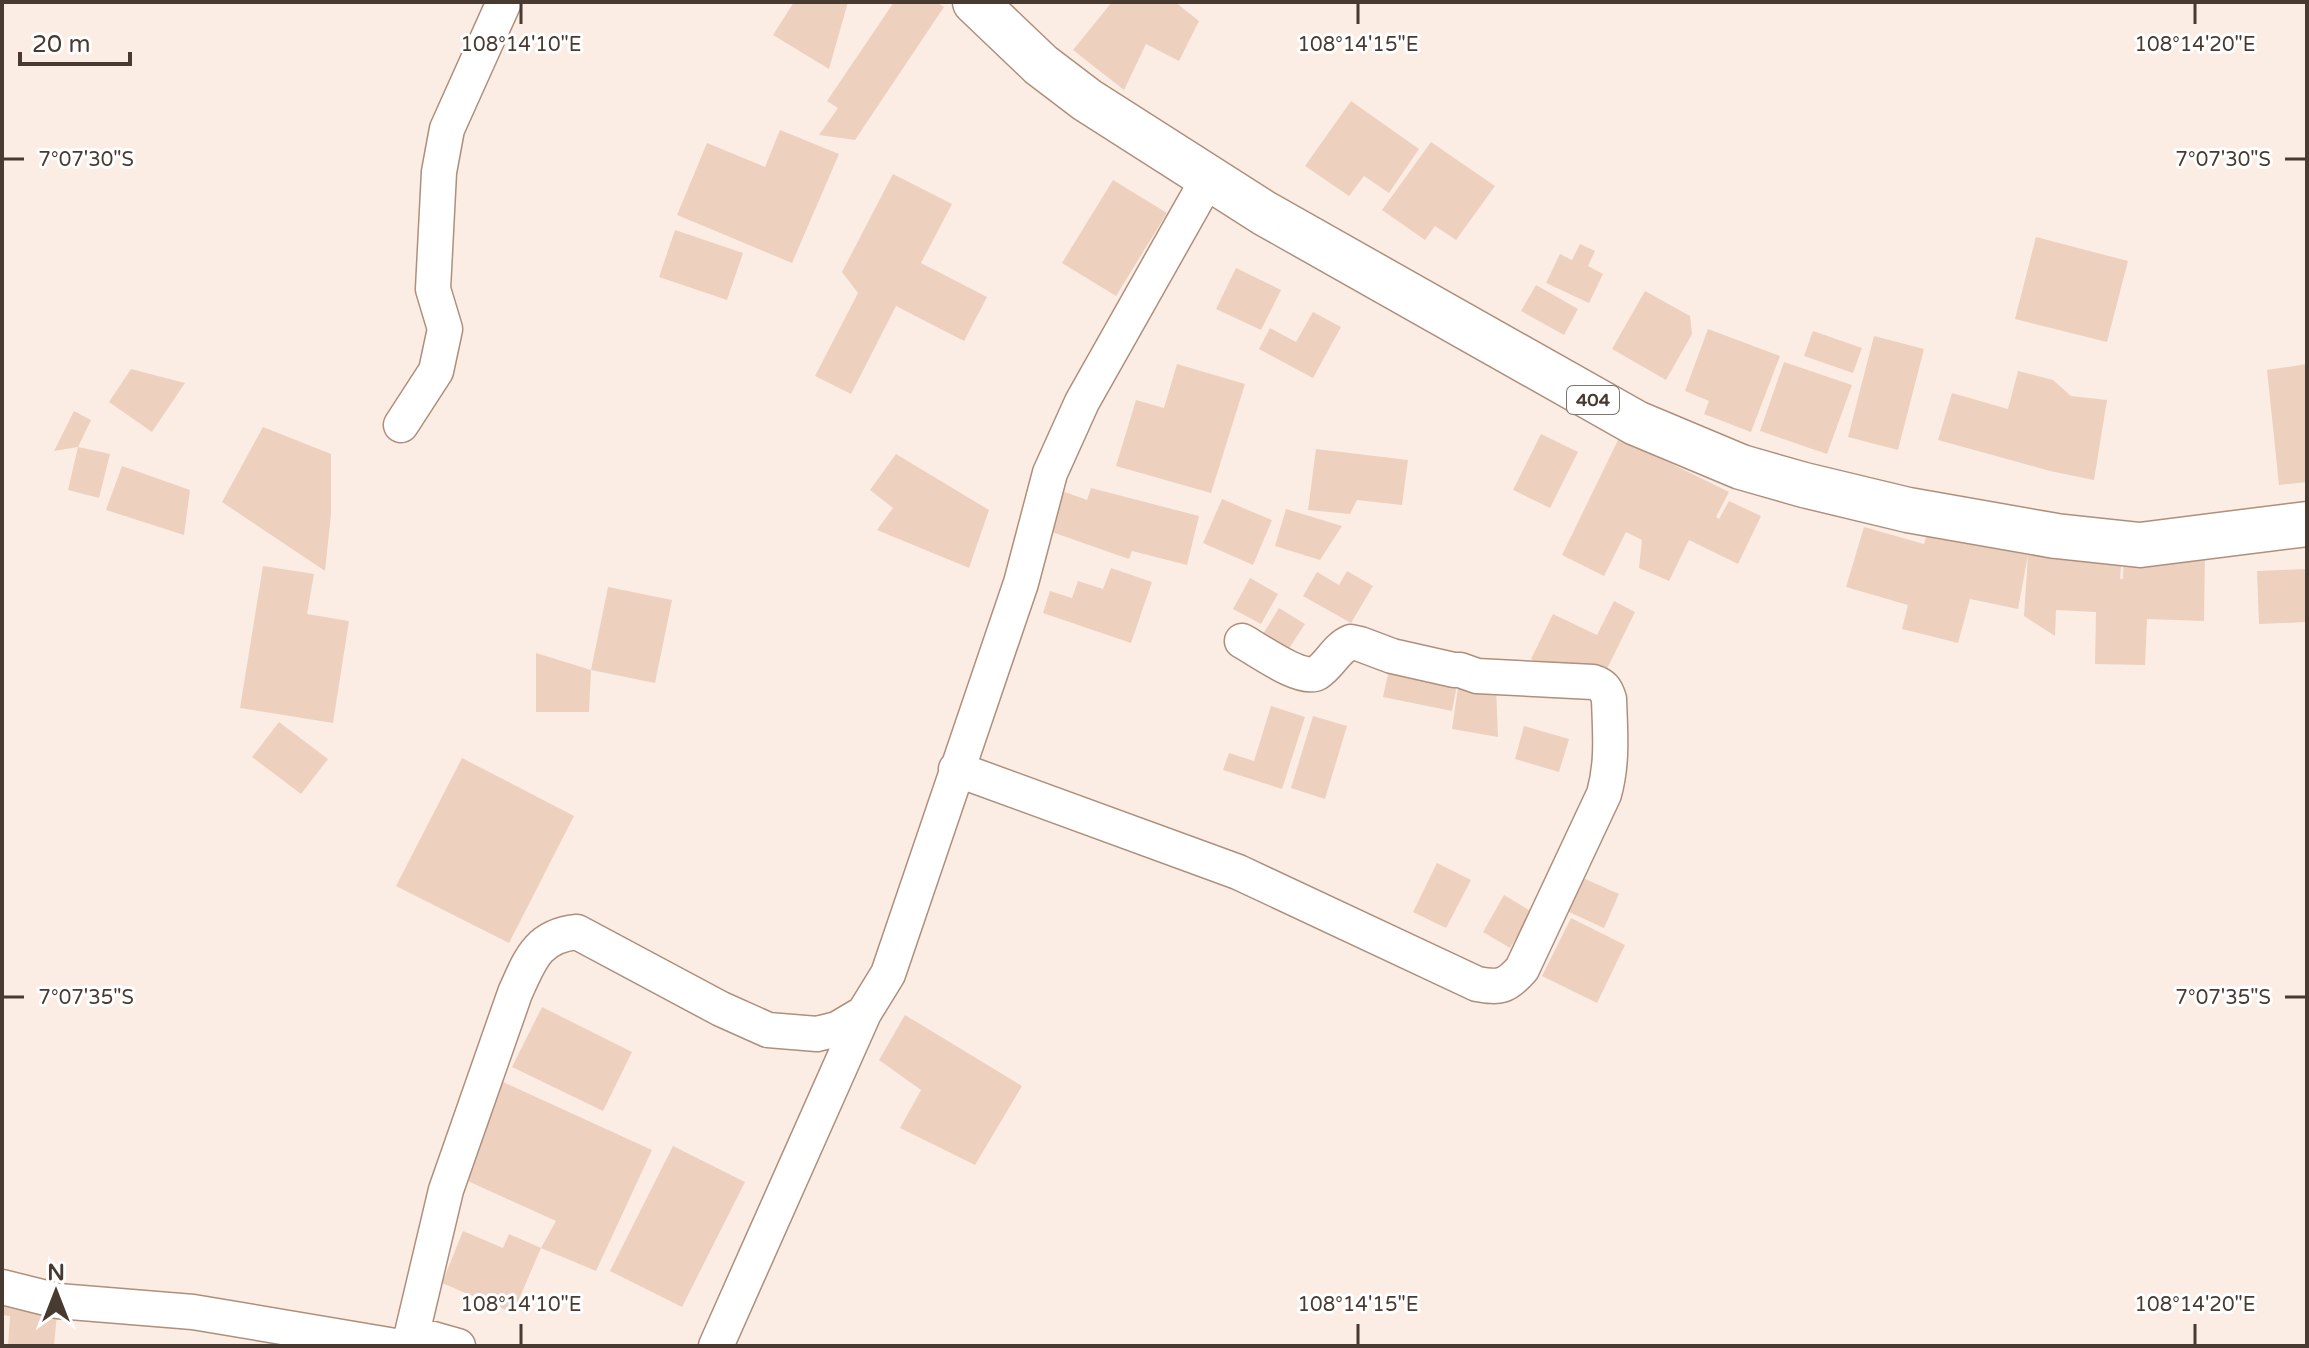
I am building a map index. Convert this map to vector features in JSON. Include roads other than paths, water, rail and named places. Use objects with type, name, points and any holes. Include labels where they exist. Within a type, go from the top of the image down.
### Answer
[{"type":"main road","name":"404","points":[[975,2],[1041,65],[1087,100],[1264,213],[1636,423],[1741,467],[1908,510],[2056,536],[2140,545],[2307,524]]},
{"type":"street","points":[[401,425],[436,371],[445,329],[433,289],[439,172],[447,129],[504,2]]},
{"type":"street","points":[[716,1346],[864,1013],[888,974],[1021,583],[1050,473],[1082,402],[1209,177]]},
{"type":"street","points":[[956,769],[1238,872],[1477,984],[1495,987],[1510,983],[1522,969],[1604,794],[1610,759],[1609,699],[1606,689],[1593,682],[1477,676],[1392,656],[1351,642],[1318,673],[1304,675],[1242,641]]},
{"type":"street","points":[[405,1342],[446,1190],[515,993],[528,964],[549,939],[577,932],[721,1009],[768,1030],[817,1034],[837,1029],[864,1013]]},
{"type":"street","points":[[2,1287],[58,1301],[193,1312],[405,1342],[458,1346]]}]
